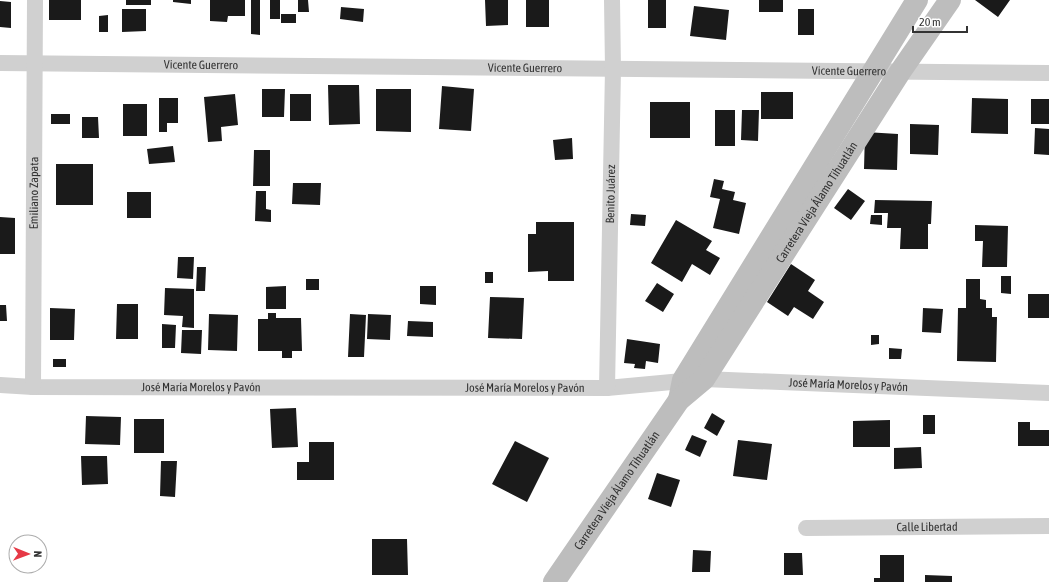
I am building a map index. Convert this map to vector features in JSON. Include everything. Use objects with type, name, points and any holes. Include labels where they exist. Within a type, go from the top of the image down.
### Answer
[{"type":"main road","name":"Carretera Vieja Álamo Tihuatlán","points":[[554,582],[681,390],[917,0]]},
{"type":"main road","name":"Carretera Vieja Álamo Tihuatlán","points":[[681,390],[704,379],[900,72],[950,0]]},
{"type":"street","name":"Emiliano Zapata","points":[[33,387],[35,0]]},
{"type":"street","name":"Benito Juárez","points":[[607,388],[613,69],[612,0]]},
{"type":"street","name":"Vicente Guerrero","points":[[0,64],[35,63],[1049,73]]},
{"type":"street","name":"José María Morelos y Pavón","points":[[704,379],[1049,393]]},
{"type":"street","name":"José María Morelos y Pavón","points":[[0,385],[33,387],[607,388],[681,390]]},
{"type":"street","name":"Calle Libertad","points":[[806,528],[1049,526]]},
{"type":"building","points":[[49,0],[81,0],[81,20],[49,20]]},
{"type":"building","points":[[126,0],[151,0],[151,5],[126,5]]},
{"type":"building","points":[[173,0],[191,0],[191,4],[173,2]]},
{"type":"building","points":[[210,0],[245,0],[245,16],[228,16],[227,22],[210,21]]},
{"type":"building","points":[[251,0],[260,0],[260,35],[251,34]]},
{"type":"building","points":[[270,0],[280,0],[280,19],[270,19]]},
{"type":"building","points":[[298,0],[308,0],[309,12],[298,12]]},
{"type":"building","points":[[485,0],[508,0],[508,25],[486,26]]},
{"type":"building","points":[[526,0],[549,0],[549,27],[526,27]]},
{"type":"building","points":[[648,0],[666,0],[666,28],[648,28]]},
{"type":"building","points":[[759,0],[783,0],[783,12],[759,12]]},
{"type":"building","points":[[975,0],[1010,0],[998,17]]},
{"type":"building","points":[[0,1],[11,2],[11,28],[0,27]]},
{"type":"building","points":[[694,6],[729,10],[726,40],[690,36]]},
{"type":"building","points":[[341,7],[364,9],[363,22],[340,19]]},
{"type":"building","points":[[122,9],[146,9],[146,31],[122,32]]},
{"type":"building","points":[[798,9],[814,9],[814,35],[798,35]]},
{"type":"building","points":[[281,14],[296,14],[296,23],[281,23]]},
{"type":"building","points":[[108,15],[108,32],[99,32],[99,16]]},
{"type":"building","points":[[328,85],[359,85],[360,124],[329,125]]},
{"type":"building","points":[[442,86],[474,89],[471,131],[439,129]]},
{"type":"building","points":[[262,89],[285,89],[284,117],[262,117]]},
{"type":"building","points":[[376,89],[411,89],[411,132],[376,131]]},
{"type":"building","points":[[761,92],[793,92],[793,119],[761,119]]},
{"type":"building","points":[[235,94],[238,125],[221,127],[222,141],[208,142],[204,97]]},
{"type":"building","points":[[290,94],[311,94],[311,121],[290,121]]},
{"type":"building","points":[[159,98],[178,98],[178,123],[167,123],[167,132],[159,132]]},
{"type":"building","points":[[972,98],[1008,99],[1008,134],[971,133]]},
{"type":"building","points":[[1031,99],[1049,99],[1049,124],[1031,124]]},
{"type":"building","points":[[650,102],[690,102],[690,138],[650,138]]},
{"type":"building","points":[[123,104],[147,104],[147,136],[123,136]]},
{"type":"building","points":[[715,110],[735,110],[735,146],[715,146]]},
{"type":"building","points":[[742,110],[759,110],[758,141],[741,140]]},
{"type":"building","points":[[51,114],[70,114],[70,124],[51,124]]},
{"type":"building","points":[[82,117],[98,117],[99,138],[82,138]]},
{"type":"building","points":[[910,124],[939,125],[938,155],[910,154]]},
{"type":"building","points":[[1035,128],[1049,129],[1049,155],[1034,154]]},
{"type":"building","points":[[865,132],[898,134],[897,170],[864,169]]},
{"type":"building","points":[[572,138],[573,159],[555,160],[553,140]]},
{"type":"building","points":[[173,146],[175,162],[149,164],[147,149]]},
{"type":"building","points":[[254,150],[270,150],[270,186],[253,186]]},
{"type":"building","points":[[56,164],[93,164],[93,205],[56,205]]},
{"type":"building","points":[[714,179],[724,181],[722,189],[735,192],[733,200],[746,203],[739,234],[713,228],[720,199],[710,197]]},
{"type":"building","points":[[293,183],[321,183],[320,205],[292,204]]},
{"type":"building","points":[[848,189],[865,201],[851,220],[834,208]]},
{"type":"building","points":[[256,191],[266,191],[266,209],[271,210],[271,222],[255,221]]},
{"type":"building","points":[[127,192],[151,192],[151,218],[127,218]]},
{"type":"building","points":[[875,200],[932,201],[931,224],[928,224],[928,249],[900,249],[901,228],[887,228],[888,213],[874,213]]},
{"type":"building","points":[[631,214],[646,215],[645,226],[630,225]]},
{"type":"building","points":[[871,215],[882,215],[882,225],[870,224]]},
{"type":"building","points":[[0,217],[15,218],[15,254],[0,254]]},
{"type":"building","points":[[676,220],[712,241],[706,250],[720,258],[710,275],[692,264],[682,282],[651,263]]},
{"type":"building","points":[[536,222],[574,222],[574,281],[548,281],[548,271],[528,272],[528,234],[536,234]]},
{"type":"building","points":[[975,225],[1008,226],[1007,267],[982,267],[983,241],[975,241]]},
{"type":"building","points":[[178,257],[194,257],[193,279],[177,278]]},
{"type":"building","points":[[791,264],[815,280],[808,291],[824,302],[813,319],[794,307],[788,316],[767,302]]},
{"type":"building","points":[[197,267],[206,267],[205,291],[196,291]]},
{"type":"building","points":[[485,272],[493,272],[493,283],[485,283]]},
{"type":"building","points":[[1001,276],[1011,276],[1011,294],[1001,293]]},
{"type":"building","points":[[306,279],[319,279],[319,290],[306,290]]},
{"type":"building","points":[[966,279],[980,279],[980,299],[986,300],[986,308],[992,308],[992,317],[997,317],[996,362],[957,361],[958,308],[966,308]]},
{"type":"building","points":[[657,283],[674,294],[663,312],[645,301]]},
{"type":"building","points":[[286,286],[286,309],[266,309],[266,287]]},
{"type":"building","points":[[420,286],[436,286],[436,305],[420,304]]},
{"type":"building","points":[[165,288],[194,289],[194,328],[182,327],[183,316],[164,315]]},
{"type":"building","points":[[1028,294],[1049,294],[1049,318],[1028,318]]},
{"type":"building","points":[[490,297],[524,298],[522,339],[488,338]]},
{"type":"building","points":[[117,304],[138,304],[138,339],[116,339]]},
{"type":"building","points":[[0,305],[6,305],[7,321],[0,321]]},
{"type":"building","points":[[50,308],[75,309],[74,340],[50,340]]},
{"type":"building","points":[[923,308],[943,309],[941,333],[922,332]]},
{"type":"building","points":[[268,313],[276,313],[276,318],[301,318],[302,351],[292,351],[292,358],[282,358],[282,351],[258,351],[258,319],[268,319]]},
{"type":"building","points":[[209,314],[238,315],[237,351],[208,350]]},
{"type":"building","points":[[350,314],[366,315],[364,357],[348,357]]},
{"type":"building","points":[[368,314],[391,315],[390,340],[367,339]]},
{"type":"building","points":[[408,321],[433,322],[433,337],[407,336]]},
{"type":"building","points":[[162,324],[176,325],[175,348],[162,348]]},
{"type":"building","points":[[182,330],[202,330],[201,354],[181,353]]},
{"type":"building","points":[[871,335],[879,335],[879,344],[871,345]]},
{"type":"building","points":[[627,339],[660,344],[658,363],[646,361],[645,369],[634,368],[635,364],[624,363]]},
{"type":"building","points":[[889,348],[902,349],[901,359],[889,359]]},
{"type":"building","points":[[53,359],[66,359],[66,367],[53,367]]},
{"type":"building","points":[[296,408],[298,447],[272,448],[270,409]]},
{"type":"building","points":[[712,413],[725,421],[717,436],[704,428]]},
{"type":"building","points":[[923,415],[935,415],[935,434],[923,434]]},
{"type":"building","points":[[86,416],[121,417],[120,445],[85,444]]},
{"type":"building","points":[[134,419],[164,419],[164,453],[134,453]]},
{"type":"building","points":[[890,420],[890,447],[853,447],[853,421]]},
{"type":"building","points":[[1018,422],[1030,422],[1030,430],[1049,430],[1049,446],[1018,446]]},
{"type":"building","points":[[692,435],[707,441],[700,457],[685,450]]},
{"type":"building","points":[[738,440],[772,444],[767,480],[733,476]]},
{"type":"building","points":[[515,441],[549,458],[527,502],[492,484]]},
{"type":"building","points":[[309,442],[334,442],[334,480],[297,480],[297,462],[309,462]]},
{"type":"building","points":[[921,447],[922,468],[894,469],[894,448]]},
{"type":"building","points":[[81,456],[107,456],[108,484],[82,485]]},
{"type":"building","points":[[161,461],[177,461],[175,497],[160,496]]},
{"type":"building","points":[[657,473],[680,480],[671,507],[648,499]]},
{"type":"building","points":[[372,539],[407,539],[408,575],[372,575]]},
{"type":"building","points":[[693,550],[711,551],[710,572],[692,572]]},
{"type":"building","points":[[784,553],[802,553],[803,575],[784,575]]},
{"type":"building","points":[[880,555],[904,555],[904,582],[874,582],[874,578],[880,578]]},
{"type":"building","points":[[925,575],[952,576],[952,582],[925,582]]}]
